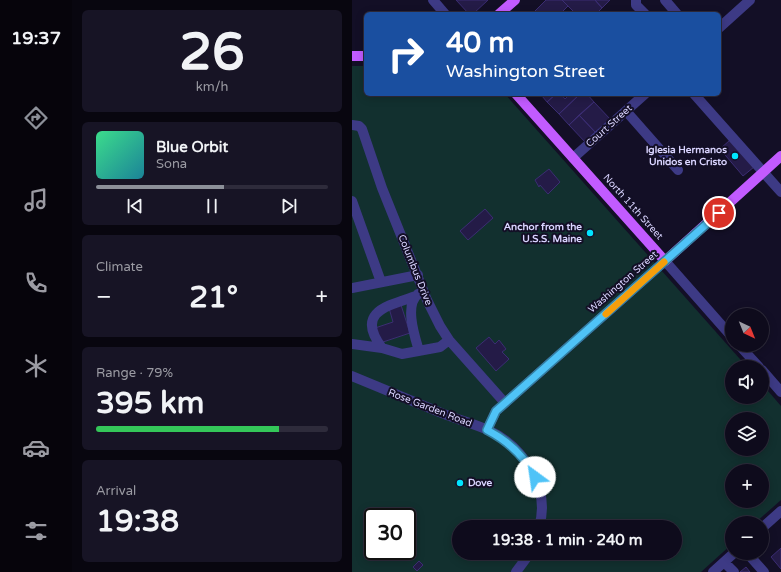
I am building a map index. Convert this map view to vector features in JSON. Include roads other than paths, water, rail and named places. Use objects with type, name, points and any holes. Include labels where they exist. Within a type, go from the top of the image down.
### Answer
[{"type":"main road","points":[[502,12],[515,0]]},
{"type":"main road","points":[[352,56],[364,56]]},
{"type":"main road","name":"North 11th Street","points":[[518,96],[665,261]]},
{"type":"main road","name":"Washington Street","points":[[665,261],[781,156]]},
{"type":"street","points":[[433,0],[443,12]]},
{"type":"street","points":[[636,0],[636,5],[643,12]]},
{"type":"street","points":[[664,0],[675,12]]},
{"type":"street","points":[[721,26],[750,0]]},
{"type":"street","name":"Court Street","points":[[573,158],[643,96]]},
{"type":"street","points":[[696,96],[781,192]]},
{"type":"street","points":[[626,111],[678,170]]},
{"type":"street","name":"Columbus Drive","points":[[352,125],[359,126],[362,129],[382,188],[418,275],[420,294],[449,340],[505,403]]},
{"type":"street","points":[[352,201],[381,282]]},
{"type":"street","name":"North 11th Street","points":[[665,261],[725,329]]},
{"type":"street","name":"Washington Street","points":[[487,430],[496,411],[665,261]]},
{"type":"street","points":[[352,288],[418,275]]},
{"type":"street","points":[[382,348],[371,330],[371,322],[374,316],[383,308],[420,294]]},
{"type":"street","points":[[419,351],[412,322],[413,300],[420,294]]},
{"type":"street","points":[[352,344],[382,348],[402,354],[440,347],[449,340]]},
{"type":"street","points":[[746,352],[753,360]]},
{"type":"street","name":"Rose Garden Road","points":[[352,376],[487,430],[511,445],[530,468],[538,485],[541,508],[540,520]]},
{"type":"street","points":[[769,378],[781,392]]},
{"type":"street","points":[[769,522],[781,511]]},
{"type":"street","points":[[516,572],[525,560]]},
{"type":"street","points":[[753,560],[764,572]]},
{"type":"street","points":[[713,572],[724,562],[734,572]]},
{"type":"place","name":"Iglesia Hermanos Unidos en Cristo","points":[[735,156]]},
{"type":"place","name":"Anchor from the U.S.S. Maine","points":[[590,233]]},
{"type":"place","name":"Dove","points":[[460,483]]}]
